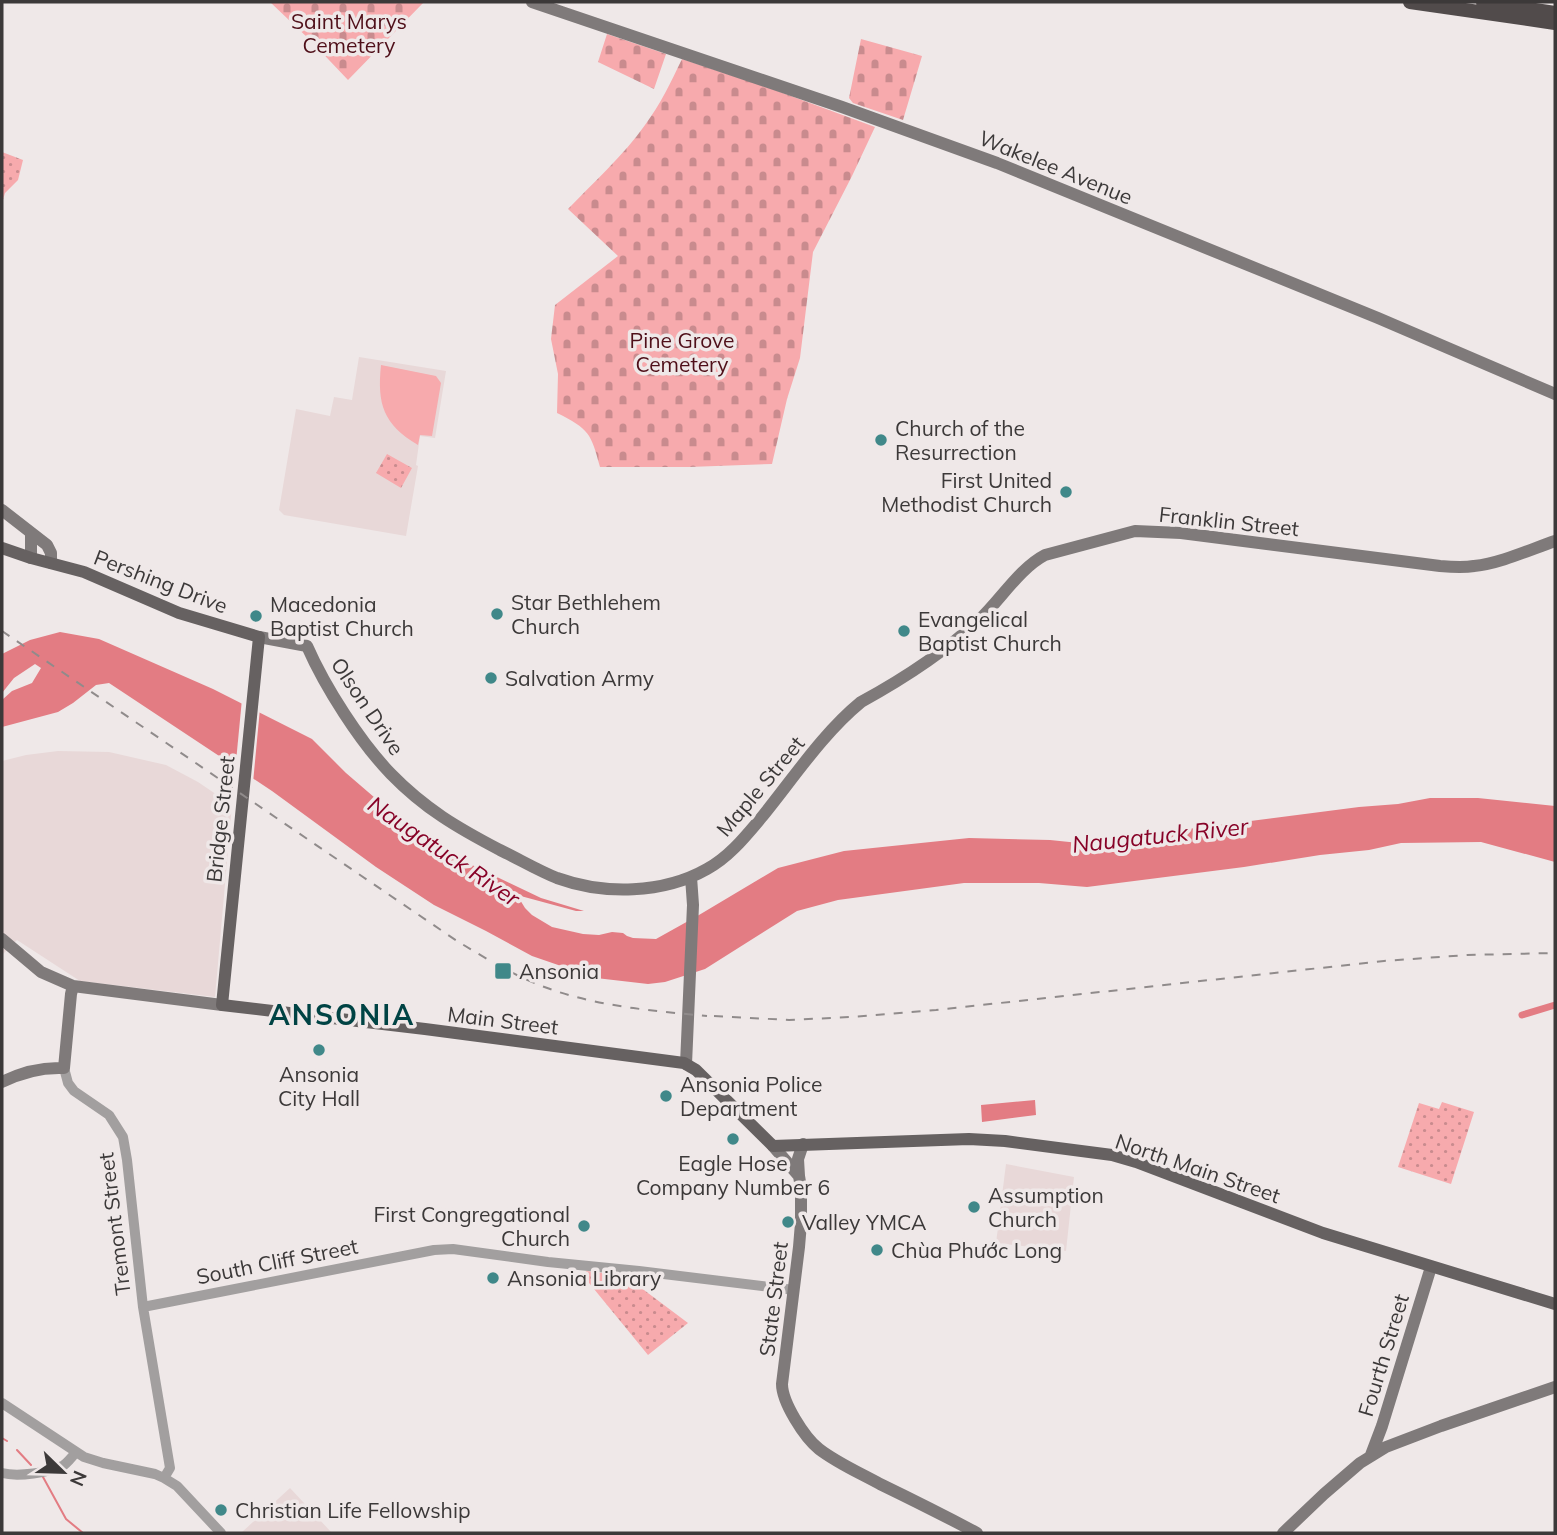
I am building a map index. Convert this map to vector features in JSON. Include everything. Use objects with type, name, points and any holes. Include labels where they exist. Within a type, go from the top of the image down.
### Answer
[{"type":"highway","points":[[1410,2],[1555,23]]},
{"type":"highway","points":[[1483,2],[1555,13]]},
{"type":"main road","name":"Wakelee Avenue","points":[[532,2],[842,107],[997,163],[1378,318],[1555,394]]},
{"type":"main road","points":[[2,510],[50,548],[51,563]]},
{"type":"main road","name":"Franklin Street","points":[[937,655],[978,620],[1038,558],[1135,531],[1181,533],[1455,567],[1493,562],[1555,541]]},
{"type":"main road","points":[[31,534],[31,558]]},
{"type":"main road","name":"Pershing Drive","points":[[2,548],[84,572],[179,613],[258,637],[307,646]]},
{"type":"main road","name":"Bridge Street","points":[[222,1005],[258,637]]},
{"type":"main road","name":"Olson Drive","points":[[307,646],[344,712],[373,753],[418,799],[450,823],[543,872],[580,884],[613,889],[640,888],[670,884],[691,877]]},
{"type":"main road","name":"Maple Street","points":[[691,877],[731,852],[850,712],[937,655]]},
{"type":"main road","points":[[691,877],[693,905],[686,1064],[696,1070],[773,1146],[799,1176]]},
{"type":"main road","name":"Main Street","points":[[2,939],[41,972],[73,986],[686,1064]]},
{"type":"main road","points":[[2,1082],[36,1069],[64,1068],[73,986]]},
{"type":"main road","name":"North Main Street","points":[[773,1146],[969,1139],[1112,1155],[1323,1233],[1555,1304]]},
{"type":"main road","name":"State Street","points":[[803,1144],[799,1158],[801,1223],[782,1384],[785,1400],[794,1418],[816,1447],[868,1478],[977,1533]]},
{"type":"main road","name":"Fourth Street","points":[[1371,1455],[1431,1267]]},
{"type":"main road","points":[[1283,1533],[1371,1455],[1411,1436],[1555,1387]]},
{"type":"street","name":"Tremont Street","points":[[64,1068],[68,1083],[74,1091],[109,1115],[123,1137],[144,1307],[170,1468],[164,1478]]},
{"type":"street","name":"South Cliff Street","points":[[144,1307],[433,1250],[453,1249],[794,1290]]},
{"type":"street","points":[[2,1404],[76,1452],[97,1462],[148,1472],[164,1478],[177,1486],[221,1533]]},
{"type":"street","points":[[2,1473],[19,1475],[60,1467],[76,1452]]},
{"type":"shaded area","points":[[359,357],[446,371],[435,438],[420,436],[418,466],[406,536],[284,515],[279,510],[296,409],[330,416],[334,397],[352,400]]},
{"type":"shaded area","points":[[58,751],[109,752],[166,765],[232,805],[215,997],[80,981],[17,940],[2,955],[2,761]]},
{"type":"shaded area","points":[[1006,1164],[1074,1177],[1066,1251],[996,1243]]},
{"type":"shaded area","points":[[290,1488],[332,1533],[241,1533]]},
{"type":"green space","name":"Saint Marys Cemetery","points":[[270,2],[424,2],[348,80]]},
{"type":"green space","points":[[607,34],[666,54],[654,89],[598,62]]},
{"type":"green space","points":[[861,39],[922,56],[903,120],[853,103],[849,98]]},
{"type":"green space","name":"Pine Grove Cemetery","points":[[682,59],[875,127],[813,252],[800,358],[772,464],[600,467],[587,433],[576,423],[557,413],[558,374],[551,339],[555,305],[618,256],[568,209],[636,136],[660,101]]},
{"type":"green space","points":[[2,152],[23,160],[18,180],[5,193],[2,203]]},
{"type":"green space","points":[[381,365],[436,376],[441,383],[432,436],[420,435],[418,445],[397,429],[385,412],[380,391]]},
{"type":"green space","points":[[387,454],[412,468],[401,488],[376,473]]},
{"type":"green space","points":[[1442,1102],[1474,1112],[1451,1184],[1398,1167],[1419,1103],[1439,1109]]},
{"type":"green space","points":[[586,1271],[624,1275],[688,1323],[648,1355],[585,1278]]},
{"type":"water","name":"Naugatuck River","points":[[60,632],[99,639],[213,689],[312,739],[346,773],[424,837],[474,866],[541,898],[584,911],[517,895],[532,915],[552,927],[583,934],[612,932],[633,938],[656,939],[778,868],[844,851],[969,838],[1079,843],[1430,798],[1478,798],[1555,806],[1555,862],[1481,842],[1401,843],[1369,850],[1087,887],[1039,883],[964,883],[838,900],[797,911],[705,969],[665,982],[648,984],[596,978],[532,956],[434,905],[376,867],[272,791],[109,683],[96,685],[58,712],[2,727],[2,700],[12,691],[32,683],[41,668],[35,664],[14,678],[2,693],[2,654],[30,640]]},
{"type":"water","points":[[1035,1100],[1036,1115],[982,1122],[981,1105]]},
{"type":"pier","points":[[242,699],[260,708],[253,783],[235,772]]},
{"type":"waterway","points":[[1522,1015],[1555,1005]]},
{"type":"waterway","points":[[2,1438],[7,1441]]},
{"type":"waterway","points":[[17,1450],[31,1465]]},
{"type":"waterway","points":[[43,1477],[66,1519],[83,1533]]},
{"type":"railway","points":[[2,631],[457,941],[504,968],[540,985],[591,1001],[707,1016]]},
{"type":"railway","points":[[714,1016],[789,1020],[851,1017],[1384,961],[1467,955],[1555,953]]},
{"type":"place","name":"Church of the Resurrection","points":[[881,440]]},
{"type":"place","name":"First United Methodist Church","points":[[1066,492]]},
{"type":"place","name":"Star Bethlehem Church","points":[[497,614]]},
{"type":"place","name":"Macedonia Baptist Church","points":[[256,616]]},
{"type":"place","name":"Evangelical Baptist Church","points":[[904,631]]},
{"type":"place","name":"Salvation Army","points":[[491,678]]},
{"type":"place","name":"Ansonia","points":[[503,971]]},
{"type":"place","name":"Ansonia City Hall","points":[[319,1050]]},
{"type":"place","name":"Ansonia Police Department","points":[[666,1096]]},
{"type":"place","name":"Eagle Hose Company Number 6","points":[[733,1139]]},
{"type":"place","name":"Assumption Church","points":[[974,1207]]},
{"type":"place","name":"Valley YMCA","points":[[788,1222]]},
{"type":"place","name":"First Congregational Church","points":[[584,1226]]},
{"type":"place","name":"Chùa Phước Long","points":[[877,1250]]},
{"type":"place","name":"Ansonia Library","points":[[493,1278]]},
{"type":"place","name":"Christian Life Fellowship","points":[[221,1510]]},
{"type":"district","name":"ANSONIA","points":[[342,1014]]}]
